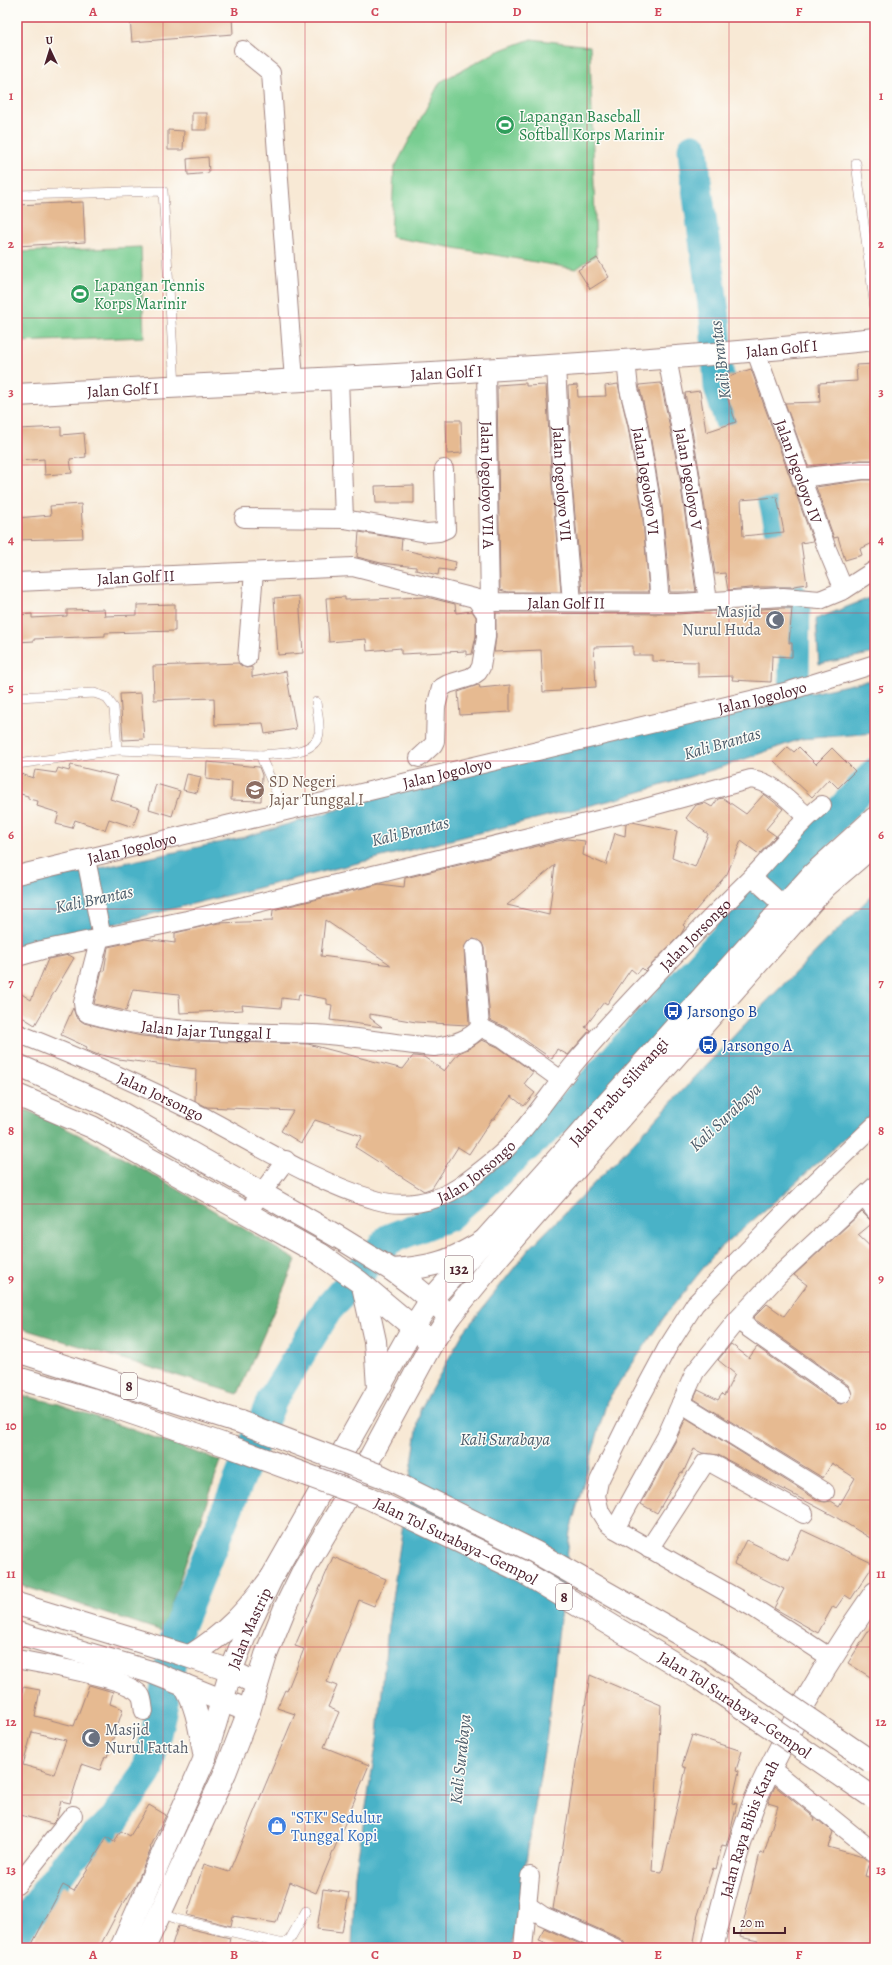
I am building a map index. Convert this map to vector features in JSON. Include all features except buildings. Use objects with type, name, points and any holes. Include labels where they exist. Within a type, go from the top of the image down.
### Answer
[{"type":"main road","name":"Jalan Golf I","points":[[17,396],[667,358],[756,352],[875,339]]},
{"type":"main road","name":"Jalan Prabu Siliwangi","points":[[414,1326],[431,1300],[783,906],[812,875],[875,818]]},
{"type":"main road","name":"Jalan Prabu Siliwangi","points":[[432,1343],[450,1316],[500,1255],[825,886],[875,844]]},
{"type":"main road","points":[[17,1065],[105,1104],[260,1194],[340,1238],[388,1267],[450,1316]]},
{"type":"main road","points":[[17,1095],[92,1127],[320,1254],[361,1283],[414,1326],[432,1343]]},
{"type":"main road","points":[[388,1267],[433,1265],[448,1260],[486,1239]]},
{"type":"main road","points":[[361,1283],[375,1341],[378,1388]]},
{"type":"main road","name":"Jalan Mastrip","points":[[121,1948],[205,1758],[231,1671],[250,1622],[272,1577],[414,1326]]},
{"type":"main road","name":"Jalan Mastrip","points":[[144,1948],[225,1773],[285,1608],[304,1569],[365,1467],[432,1343]]},
{"type":"main road","name":"Jalan Tol Surabaya–Gempol","points":[[17,1351],[240,1422],[381,1476],[535,1552],[711,1652],[872,1763]]},
{"type":"main road","name":"Jalan Tol Surabaya–Gempol","points":[[17,1378],[91,1399],[231,1447],[369,1498],[523,1572],[700,1679],[873,1798]]},
{"type":"main road","points":[[186,1655],[214,1641],[236,1622],[272,1577]]},
{"type":"main road","name":"Jalan Raya Bibis Karah","points":[[712,1948],[729,1881],[750,1813],[770,1768],[799,1712],[831,1658],[875,1593]]},
{"type":"main road","points":[[17,1630],[21,1605],[186,1655],[231,1671],[257,1684]]},
{"type":"main road","points":[[17,1633],[151,1672],[249,1710]]},
{"type":"main road","points":[[180,1684],[196,1711],[205,1758]]},
{"type":"street","points":[[243,50],[271,73],[294,380]]},
{"type":"street","name":"Jalan Jogoloyo IV","points":[[756,352],[827,550],[844,590]]},
{"type":"street","name":"Jalan Jogoloyo V","points":[[667,358],[689,471],[708,601]]},
{"type":"street","name":"Jalan Jogoloyo VI","points":[[626,360],[629,389],[638,425],[652,508],[660,602]]},
{"type":"street","name":"Jalan Jogoloyo VII","points":[[556,365],[562,484],[572,602]]},
{"type":"street","name":"Jalan Jogoloyo VII A","points":[[483,600],[486,369]]},
{"type":"street","points":[[339,377],[344,519]]},
{"type":"street","points":[[244,518],[344,519],[427,533],[439,532],[446,529],[444,469]]},
{"type":"street","points":[[801,478],[862,470],[875,470]]},
{"type":"street","name":"Jalan Golf II","points":[[17,582],[353,567],[483,600],[660,602],[783,597],[804,600],[820,600],[844,590],[875,570]]},
{"type":"street","points":[[247,658],[254,572]]},
{"type":"street","points":[[419,758],[434,745],[436,707],[442,688],[448,684],[471,677],[478,672],[481,667],[486,637],[486,614],[483,600]]},
{"type":"street","name":"Jalan Jogoloyo","points":[[17,875],[87,863],[285,812],[797,689],[875,664]]},
{"type":"street","points":[[17,957],[100,936],[195,918],[627,813],[751,779],[762,781],[771,785],[807,816]]},
{"type":"street","name":"Jalan Jorsongo","points":[[17,1033],[104,1068],[326,1181],[378,1201],[402,1203],[430,1200],[444,1196],[458,1188],[505,1149],[561,1080],[641,990],[754,878],[807,816],[822,805]]},
{"type":"street","name":"Jalan Jajar Tunggal I","points":[[87,863],[100,936],[83,1007],[87,1013],[113,1021],[178,1030],[314,1034],[434,1047],[449,1045],[474,1035],[480,1027]]},
{"type":"street","points":[[754,878],[783,906]]},
{"type":"street","points":[[474,949],[480,1027],[503,1038],[561,1080]]},
{"type":"street","points":[[831,1658],[754,1608],[615,1530],[607,1523],[600,1512],[596,1496],[599,1481],[638,1402],[667,1348],[695,1304],[875,1125]]},
{"type":"street","points":[[246,1214],[286,1160]]},
{"type":"street","points":[[615,1530],[666,1437],[695,1372],[737,1320],[777,1277],[869,1191],[875,1211]]},
{"type":"street","points":[[737,1320],[842,1394]]},
{"type":"street","points":[[681,1403],[825,1492]]},
{"type":"street","points":[[649,1549],[705,1463],[713,1464],[804,1514]]},
{"type":"street","points":[[17,1659],[118,1681],[134,1689],[141,1696],[144,1711]]},
{"type":"street","points":[[770,1768],[875,1853]]},
{"type":"street","points":[[17,1885],[73,1815]]},
{"type":"street","points":[[523,1948],[530,1876]]},
{"type":"street","points":[[527,1905],[543,1916],[615,1948]]},
{"type":"lane","points":[[856,163],[875,308]]},
{"type":"lane","points":[[17,195],[162,190],[175,386]]},
{"type":"lane","points":[[17,697],[94,693],[106,697],[114,708],[117,750]]},
{"type":"lane","points":[[17,764],[117,750],[260,755],[301,750],[311,746],[317,740],[320,732],[316,702]]},
{"type":"lane","points":[[260,755],[285,812]]},
{"type":"lane","points":[[161,1912],[176,1919],[284,1944],[290,1939],[306,1911]]},
{"type":"green space","name":"Lapangan Baseball Softball Korps Marinir","points":[[531,39],[590,46],[596,255],[576,269],[391,237],[394,169],[440,82],[496,52]]},
{"type":"green space","name":"Lapangan Tennis Korps Marinir","points":[[141,247],[144,337],[17,342],[17,252]]},
{"type":"green space","points":[[17,1106],[89,1140],[159,1178],[296,1260],[238,1394],[17,1327]]},
{"type":"green space","points":[[17,1394],[59,1404],[221,1461],[162,1631],[17,1584]]},
{"type":"water","points":[[875,596],[875,653],[819,664],[816,619]]},
{"type":"water","points":[[875,679],[875,733],[801,739],[722,767],[620,798],[156,913],[17,950],[17,886],[241,838],[397,792],[670,724]]},
{"type":"water","name":"Kali Surabaya","points":[[875,892],[875,1111],[781,1196],[717,1251],[667,1313],[607,1401],[570,1531],[547,1733],[512,1948],[352,1948],[355,1874],[378,1734],[388,1626],[420,1410],[463,1333],[529,1249],[620,1157],[762,1006]]},
{"type":"waterway","name":"Kali Brantas","points":[[693,149],[715,320],[719,387],[729,419],[750,446],[766,462],[781,533],[785,587],[795,601],[794,674],[797,722]]},
{"type":"waterway","points":[[17,1931],[71,1858],[115,1819],[147,1772],[161,1712],[177,1631],[272,1400],[327,1310],[389,1239],[448,1216],[570,1108],[875,773]]},
{"type":"place","name":"Lapangan Baseball Softball Korps Marinir","points":[[505,125]]},
{"type":"place","name":"Lapangan Tennis Korps Marinir","points":[[80,294]]},
{"type":"place","name":"Masjid Nurul Huda","points":[[775,620]]},
{"type":"place","name":"SD Negeri Jajar Tunggal I","points":[[255,790]]},
{"type":"place","name":"Jarsongo B","points":[[673,1011]]},
{"type":"place","name":"Jarsongo A","points":[[708,1045]]},
{"type":"place","name":"Masjid Nurul Fattah","points":[[91,1738]]},
{"type":"place","name":"\"STK\" Sedulur Tunggal Kopi","points":[[277,1826]]}]
